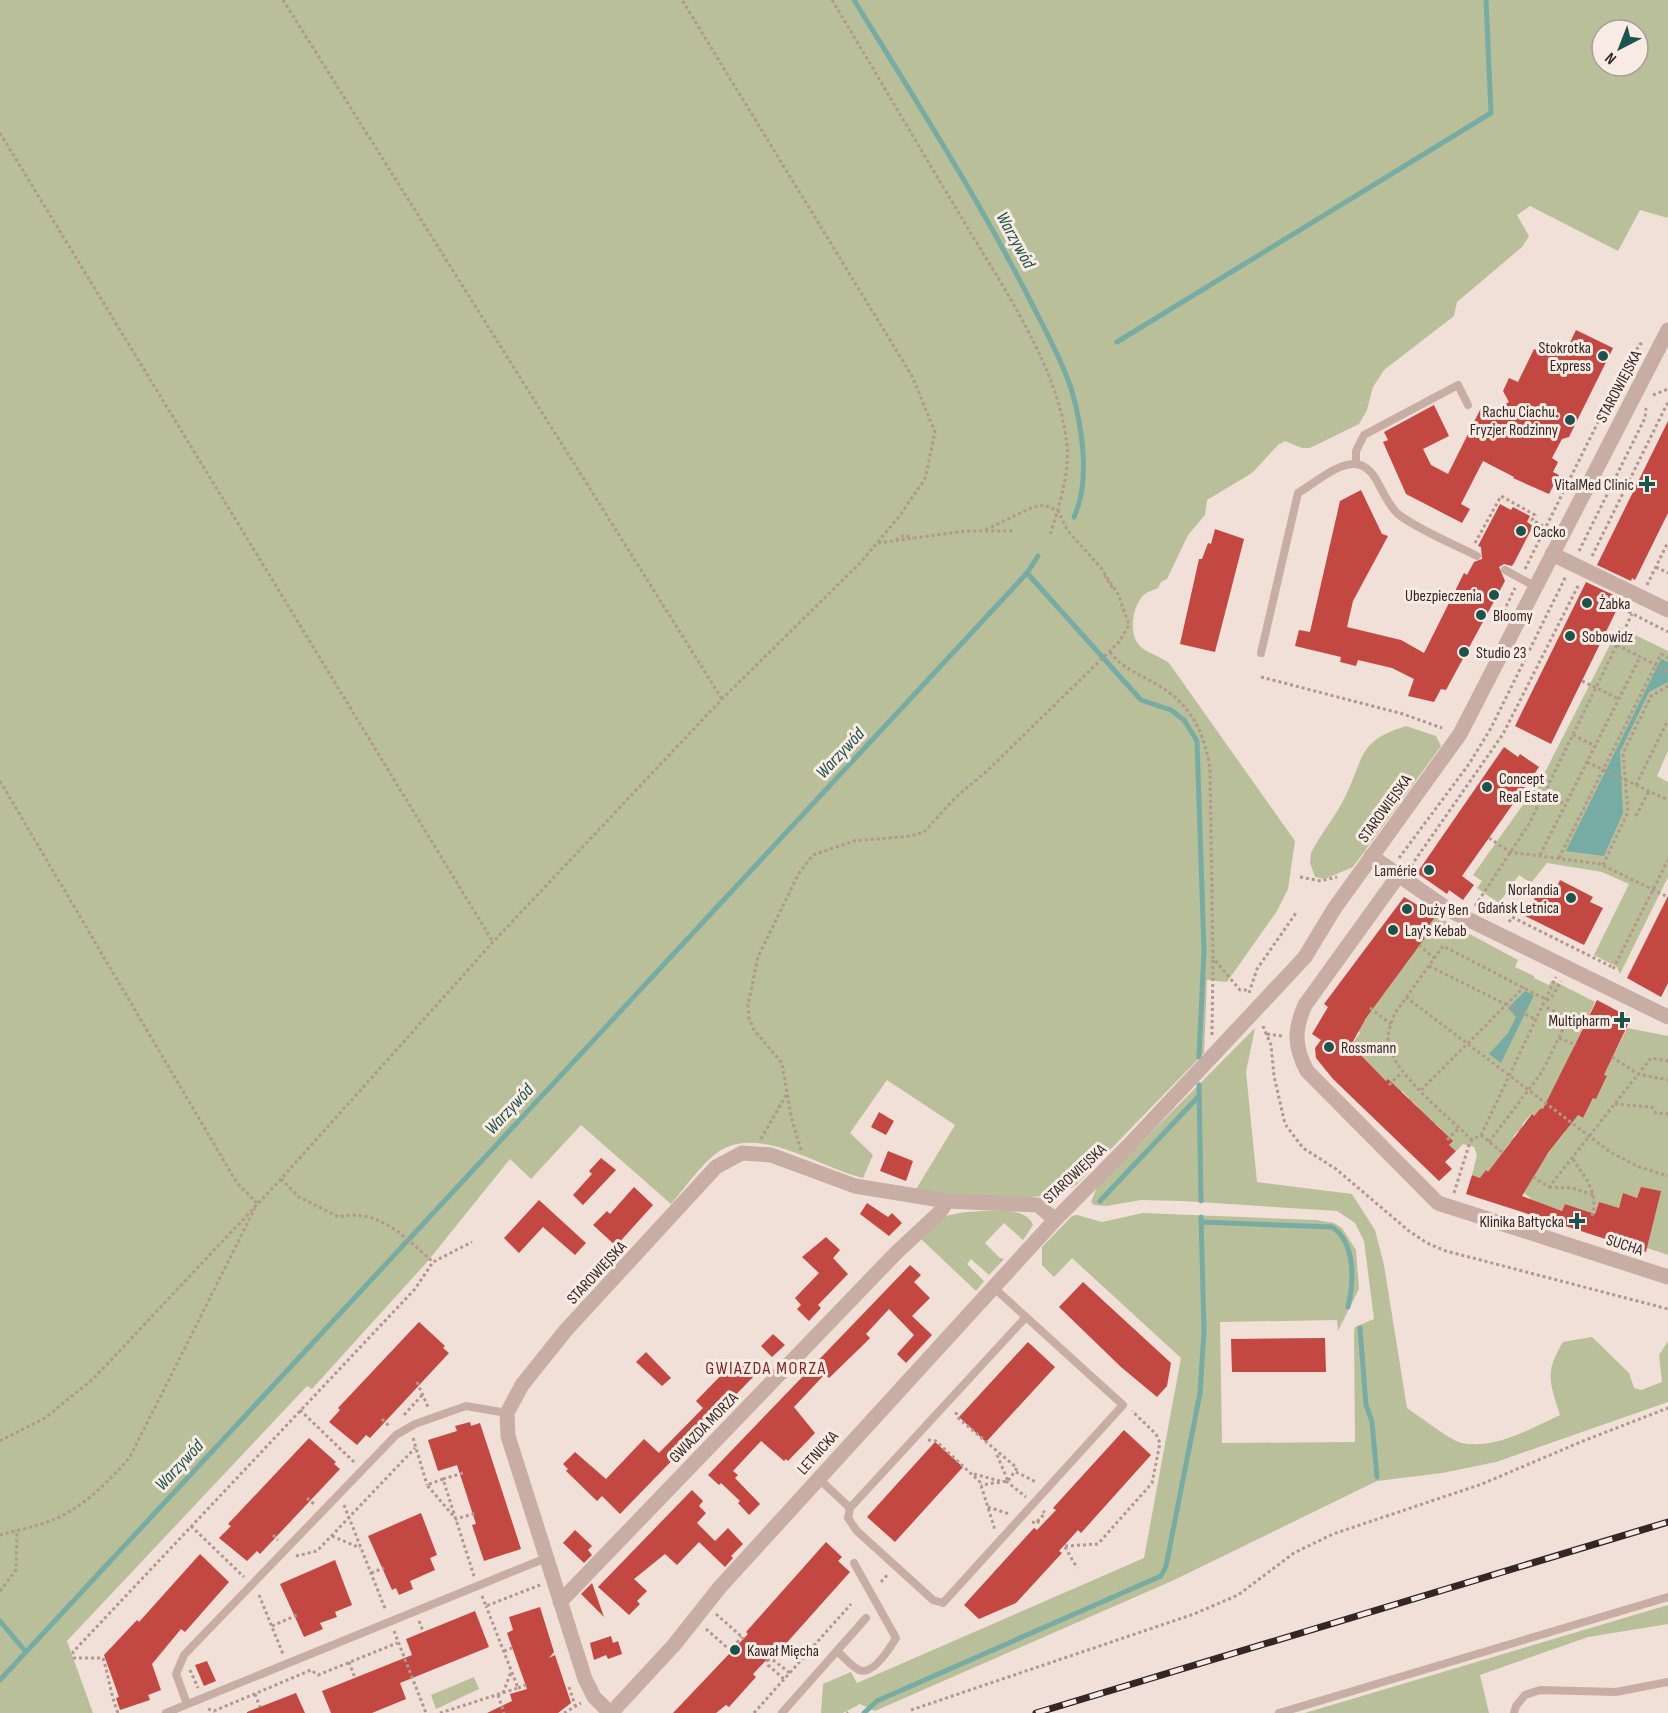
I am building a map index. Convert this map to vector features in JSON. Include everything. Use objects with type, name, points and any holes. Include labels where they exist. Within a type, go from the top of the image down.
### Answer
[{"type":"street","name":"STAROWIEJSKA","points":[[507,1413],[522,1385],[566,1330],[716,1167],[728,1159],[751,1152],[771,1155],[855,1186],[947,1201],[1038,1205],[1054,1220],[1305,957],[1357,876],[1460,734],[1668,330]]},
{"type":"street","points":[[1552,554],[1668,610]]},
{"type":"street","points":[[1371,856],[1449,910],[1668,1017]]},
{"type":"street","name":"SUCHA","points":[[1400,877],[1305,1005],[1296,1027],[1297,1049],[1306,1071],[1438,1203],[1668,1277]]},
{"type":"street","name":"GWIAZDA MORZA","points":[[560,1602],[896,1253],[940,1212],[947,1201]]},
{"type":"street","name":"LETNICKA","points":[[610,1713],[818,1478],[1054,1220]]},
{"type":"street","points":[[507,1413],[508,1436],[585,1679],[594,1697],[610,1713]]},
{"type":"lane","points":[[1356,463],[1356,451],[1364,435],[1458,386],[1468,405]]},
{"type":"lane","points":[[1261,653],[1298,493],[1346,465],[1356,463],[1371,469],[1387,500],[1399,515],[1474,554]]},
{"type":"lane","points":[[1505,570],[1536,586]]},
{"type":"lane","points":[[993,1287],[1123,1405],[998,1540],[946,1601],[940,1604],[857,1531],[848,1518],[850,1508],[1026,1317]]},
{"type":"lane","points":[[187,1704],[176,1674],[184,1655],[396,1436],[415,1424],[466,1406],[507,1413]]},
{"type":"lane","points":[[818,1478],[850,1508]]},
{"type":"lane","points":[[166,1713],[546,1558]]},
{"type":"lane","points":[[837,1651],[859,1670],[867,1671],[874,1667],[896,1638],[854,1563]]},
{"type":"lane","points":[[1279,1713],[1668,1597]]},
{"type":"lane","points":[[782,1713],[866,1618]]},
{"type":"lane","points":[[1514,1713],[1516,1706],[1526,1695],[1540,1690],[1616,1692],[1668,1682]]},
{"type":"path","points":[[283,0],[722,699]]},
{"type":"path","points":[[0,1440],[45,1418],[94,1378],[281,1179],[493,942],[722,699],[860,563],[925,479],[935,432],[912,376],[682,0]]},
{"type":"path","points":[[832,0],[1029,336],[1055,393],[1068,447],[1058,511],[1050,536]]},
{"type":"path","points":[[0,133],[493,942]]},
{"type":"path","points":[[1500,619],[1620,378],[1640,344],[1648,342],[1658,348]]},
{"type":"path","points":[[1649,396],[1668,388]]},
{"type":"path","points":[[1400,877],[1503,734],[1668,402]]},
{"type":"path","points":[[1474,554],[1501,496],[1535,515],[1532,520],[1545,527]]},
{"type":"path","points":[[810,1170],[799,1146],[782,1062],[754,1030],[749,1018],[748,1005],[758,957],[799,873],[813,855],[854,841],[911,836],[924,832],[955,798],[989,769],[1119,642],[1129,625],[1118,594],[1101,568],[1068,531],[1058,511],[1044,505],[1033,507],[985,530]]},
{"type":"path","points":[[876,543],[896,540],[904,535],[915,538],[985,530],[1014,531]]},
{"type":"path","points":[[1646,587],[1668,542]]},
{"type":"path","points":[[1656,567],[1668,573]]},
{"type":"path","points":[[1479,899],[1544,794],[1632,614]]},
{"type":"path","points":[[1617,645],[1668,671]]},
{"type":"path","points":[[1109,652],[1130,672],[1157,684],[1184,705],[1194,717],[1206,741],[1210,768],[1212,1057]]},
{"type":"path","points":[[1559,858],[1660,654],[1668,658]]},
{"type":"path","points":[[1540,855],[1640,657]]},
{"type":"path","points":[[1261,677],[1403,714],[1443,728],[1447,723]]},
{"type":"path","points":[[1582,681],[1618,699]]},
{"type":"path","points":[[1603,865],[1628,812],[1623,753],[1651,696],[1668,686]]},
{"type":"path","points":[[1636,784],[1668,722]]},
{"type":"path","points":[[1573,735],[1595,746]]},
{"type":"path","points":[[1587,762],[1668,800]]},
{"type":"path","points":[[0,781],[237,1183],[258,1204]]},
{"type":"path","points":[[1636,816],[1648,791]]},
{"type":"path","points":[[1544,794],[1565,804]]},
{"type":"path","points":[[1489,838],[1510,852],[1603,865],[1668,897]]},
{"type":"path","points":[[1611,973],[1668,860]]},
{"type":"path","points":[[1300,877],[1321,881],[1347,874],[1357,876]]},
{"type":"path","points":[[1252,1014],[1250,990],[1257,969],[1296,913]]},
{"type":"path","points":[[1512,917],[1614,968]]},
{"type":"path","points":[[1419,945],[1434,958]]},
{"type":"path","points":[[1472,1140],[1403,1071],[1391,1053],[1388,1041],[1390,1023],[1443,946],[1547,999]]},
{"type":"path","points":[[1213,958],[1240,990],[1250,990]]},
{"type":"path","points":[[1429,966],[1538,1020]]},
{"type":"path","points":[[1454,1193],[1472,1140],[1481,1135],[1538,1020],[1557,976]]},
{"type":"path","points":[[1421,1090],[1524,987]]},
{"type":"path","points":[[1547,999],[1551,998],[1558,987]]},
{"type":"path","points":[[1406,997],[1511,1074],[1590,1136],[1630,1162],[1668,1176]]},
{"type":"path","points":[[1489,1142],[1542,1072],[1568,1019],[1544,1006]]},
{"type":"path","points":[[1370,1008],[1390,1023]]},
{"type":"path","points":[[1559,1038],[1576,1045]]},
{"type":"path","points":[[1612,1057],[1638,1074],[1668,1080]]},
{"type":"path","points":[[1549,1187],[1651,1058],[1668,1061]]},
{"type":"path","points":[[1389,1085],[1403,1071]]},
{"type":"path","points":[[751,1152],[787,1093]]},
{"type":"path","points":[[1615,1104],[1652,1107],[1656,1113],[1668,1114]]},
{"type":"path","points":[[1447,1140],[1460,1128]]},
{"type":"path","points":[[1481,1135],[1503,1153]]},
{"type":"path","points":[[1573,1159],[1591,1186],[1594,1196],[1592,1216]]},
{"type":"path","points":[[1533,1177],[1549,1187],[1572,1188],[1594,1196]]},
{"type":"path","points":[[281,1179],[299,1197],[339,1217],[352,1214],[378,1221],[407,1236],[434,1262]]},
{"type":"path","points":[[1448,1191],[1463,1196]]},
{"type":"path","points":[[0,1535],[55,1519],[107,1483],[130,1457],[258,1204]]},
{"type":"path","points":[[118,1713],[109,1689],[110,1682],[103,1658],[74,1658],[73,1652],[415,1289],[434,1262],[472,1242]]},
{"type":"path","points":[[417,1382],[428,1407]]},
{"type":"path","points":[[950,1400],[956,1405],[957,1417],[1017,1468],[1016,1472]]},
{"type":"path","points":[[1077,1568],[1064,1546],[1098,1544],[1152,1484],[1160,1443],[1156,1434],[1123,1405]]},
{"type":"path","points":[[910,1710],[1194,1614],[1238,1595],[1294,1552],[1333,1534],[1482,1484],[1668,1408]]},
{"type":"path","points":[[300,1410],[363,1470]]},
{"type":"path","points":[[382,1419],[391,1428]]},
{"type":"path","points":[[919,1434],[926,1440],[936,1441],[981,1485],[998,1540]]},
{"type":"path","points":[[412,1435],[427,1485],[456,1519]]},
{"type":"path","points":[[290,1563],[297,1555],[316,1551],[416,1448]]},
{"type":"path","points":[[996,1452],[1008,1480]]},
{"type":"path","points":[[1016,1472],[1047,1487]]},
{"type":"path","points":[[981,1485],[1008,1480],[1016,1472]]},
{"type":"path","points":[[427,1485],[463,1473]]},
{"type":"path","points":[[972,1474],[1001,1482]]},
{"type":"path","points":[[443,1479],[477,1586]]},
{"type":"path","points":[[339,1494],[426,1713]]},
{"type":"path","points":[[456,1519],[476,1513]]},
{"type":"path","points":[[1037,1521],[1042,1525]]},
{"type":"path","points":[[191,1526],[252,1584]]},
{"type":"path","points":[[0,1591],[16,1570],[17,1530]]},
{"type":"path","points":[[331,1536],[360,1548]]},
{"type":"path","points":[[371,1573],[384,1568]]},
{"type":"path","points":[[251,1603],[267,1587]]},
{"type":"path","points":[[259,1595],[293,1677]]},
{"type":"path","points":[[754,1713],[851,1604]]},
{"type":"path","points":[[486,1606],[518,1688]]},
{"type":"path","points":[[703,1626],[730,1650],[743,1638],[714,1612]]},
{"type":"path","points":[[272,1626],[297,1615]]},
{"type":"path","points":[[419,1619],[423,1631]]},
{"type":"path","points":[[203,1708],[214,1712],[293,1677],[311,1671],[318,1675],[397,1643]]},
{"type":"path","points":[[504,1651],[515,1647]]},
{"type":"path","points":[[784,1679],[768,1665],[767,1659],[773,1660],[790,1673]]},
{"type":"path","points":[[349,1662],[355,1678]]},
{"type":"path","points":[[190,1668],[202,1698]]},
{"type":"path","points":[[503,1693],[511,1670]]},
{"type":"path","points":[[110,1682],[117,1680]]},
{"type":"path","points":[[440,1713],[529,1684]]},
{"type":"path","points":[[569,1688],[575,1705]]},
{"type":"path","points":[[255,1694],[260,1707]]},
{"type":"path","points":[[498,1695],[504,1713]]},
{"type":"path","points":[[564,1713],[583,1702]]},
{"type":"green space","points":[[0,0],[1668,0],[1668,218],[1640,210],[1618,251],[1530,206],[1517,215],[1529,236],[1522,247],[1457,302],[1454,316],[1384,370],[1373,387],[1367,410],[1359,424],[1310,448],[1302,448],[1285,441],[1278,445],[1252,473],[1207,500],[1205,515],[1188,535],[1167,579],[1161,582],[1158,588],[1145,594],[1137,605],[1133,620],[1136,641],[1143,648],[1169,663],[1295,841],[1288,889],[1277,911],[1227,982],[1207,980],[1204,1053],[1076,1185],[1063,1192],[1044,1196],[999,1197],[915,1191],[955,1125],[887,1080],[850,1133],[873,1155],[863,1178],[771,1145],[752,1143],[734,1145],[711,1157],[671,1204],[581,1125],[531,1179],[510,1159],[427,1262],[312,1389],[307,1386],[67,1641],[93,1713],[0,1713]]},
{"type":"green space","points":[[1619,627],[1668,651],[1668,751],[1657,776],[1668,782],[1668,877],[1620,974],[1617,967],[1594,955],[1629,884],[1602,872],[1547,863],[1531,883],[1519,875],[1499,903],[1477,888],[1482,881],[1473,875],[1542,778]]},
{"type":"green space","points":[[1406,726],[1436,736],[1441,746],[1353,867],[1325,879],[1315,877],[1310,863],[1311,853],[1341,804],[1365,752],[1379,738]]},
{"type":"green space","points":[[1436,916],[1518,960],[1515,967],[1534,978],[1549,985],[1552,980],[1595,1002],[1550,1096],[1563,1108],[1583,1118],[1607,1077],[1604,1075],[1627,1028],[1668,1036],[1668,1255],[1647,1248],[1660,1191],[1641,1188],[1637,1198],[1624,1194],[1618,1211],[1599,1202],[1594,1217],[1589,1212],[1565,1204],[1562,1211],[1534,1201],[1524,1193],[1543,1160],[1565,1132],[1548,1118],[1550,1115],[1541,1108],[1534,1116],[1531,1114],[1522,1125],[1524,1128],[1521,1133],[1518,1131],[1513,1137],[1516,1140],[1512,1144],[1510,1142],[1489,1173],[1480,1178],[1472,1175],[1477,1155],[1474,1147],[1463,1144],[1456,1151],[1449,1145],[1453,1140],[1449,1143],[1444,1138],[1447,1135],[1443,1137],[1438,1132],[1441,1129],[1436,1124],[1433,1126],[1429,1123],[1431,1119],[1427,1122],[1415,1111],[1418,1107],[1413,1102],[1410,1104],[1407,1101],[1409,1098],[1402,1091],[1398,1094],[1393,1089],[1395,1085],[1392,1088],[1386,1083],[1389,1079],[1386,1081],[1351,1045],[1360,1033],[1356,1029],[1366,1019],[1363,1017],[1430,931],[1427,928]]},
{"type":"green space","points":[[1255,1028],[1246,1072],[1257,1182],[1352,1194],[1375,1230],[1384,1265],[1407,1408],[1462,1443],[1500,1441],[1560,1415],[1552,1386],[1553,1362],[1563,1342],[1592,1337],[1629,1373],[1634,1388],[1641,1390],[1662,1382],[1659,1355],[1668,1341],[1668,1402],[1496,1462],[1442,1473],[1377,1481],[1174,1580],[875,1711],[860,1704],[843,1713],[821,1713],[823,1684],[851,1672],[857,1683],[1144,1558],[1181,1358],[1072,1258],[1054,1277],[1042,1265],[1042,1247],[1072,1216],[1077,1215],[1102,1222],[1143,1213],[1316,1220],[1334,1223],[1342,1228],[1356,1250],[1359,1289],[1338,1331],[1337,1320],[1220,1322],[1222,1443],[1355,1442],[1354,1331],[1355,1327],[1374,1319],[1364,1241],[1355,1223],[1337,1211],[1182,1201],[1141,1200],[1107,1206],[1094,1205],[1091,1202],[1097,1187]]},
{"type":"green space","points":[[965,1212],[1013,1212],[1029,1218],[1033,1225],[1023,1240],[1004,1223],[985,1243],[1000,1258],[1004,1259],[989,1275],[971,1259],[967,1264],[984,1281],[976,1291],[921,1239],[946,1216]]},
{"type":"green space","points":[[1668,1605],[1668,1624],[1588,1637],[1480,1675],[1489,1713],[1305,1713]]},
{"type":"green space","points":[[474,1677],[479,1689],[436,1709],[431,1695]]},
{"type":"water","points":[[1661,659],[1668,662],[1668,682],[1649,692],[1620,752],[1623,813],[1604,856],[1566,851]]},
{"type":"water","points":[[1525,991],[1534,995],[1501,1063],[1489,1054],[1508,1033],[1516,1017],[1508,1008]]},
{"type":"building","points":[[1576,330],[1613,348],[1569,437],[1562,439],[1552,458],[1558,462],[1553,472],[1559,475],[1549,494],[1483,461],[1461,504],[1470,509],[1462,523],[1406,494],[1383,442],[1388,440],[1384,432],[1434,405],[1449,436],[1423,449],[1431,465],[1448,474],[1482,406],[1487,414],[1509,402],[1503,391],[1509,378],[1518,382],[1534,349],[1547,355],[1553,344],[1566,351]]},
{"type":"building","points":[[1668,421],[1668,513],[1635,580],[1632,578],[1631,581],[1597,565]]},
{"type":"building","points":[[1361,490],[1382,534],[1388,536],[1353,601],[1347,627],[1401,640],[1424,653],[1464,573],[1467,575],[1474,562],[1482,559],[1481,547],[1478,546],[1500,504],[1511,510],[1513,507],[1530,516],[1527,522],[1533,526],[1514,563],[1512,566],[1504,564],[1499,567],[1505,581],[1446,690],[1441,689],[1434,702],[1408,696],[1414,679],[1392,668],[1358,660],[1356,666],[1340,662],[1341,657],[1295,646],[1299,630],[1310,632],[1340,501]]},
{"type":"building","points":[[1215,529],[1244,539],[1215,652],[1180,644],[1199,559],[1202,559],[1208,543],[1211,544]]},
{"type":"building","points":[[1586,582],[1622,599],[1551,744],[1515,726]]},
{"type":"building","points":[[1504,747],[1518,757],[1520,754],[1539,767],[1462,876],[1474,885],[1463,900],[1449,890],[1447,894],[1417,873]]},
{"type":"building","points":[[1560,880],[1593,897],[1590,902],[1603,908],[1584,945],[1523,915],[1547,881],[1557,886]]},
{"type":"building","points":[[1668,896],[1668,983],[1661,997],[1627,978]]},
{"type":"building","points":[[1404,897],[1436,916],[1427,928],[1430,931],[1366,1018],[1351,1045],[1386,1081],[1388,1079],[1453,1141],[1449,1145],[1456,1151],[1445,1162],[1452,1169],[1439,1181],[1333,1079],[1316,1058],[1315,1048],[1321,1040],[1312,1034],[1328,1007],[1324,1004]]},
{"type":"building","points":[[1597,1000],[1631,1018],[1604,1075],[1607,1076],[1596,1099],[1593,1098],[1583,1118],[1578,1115],[1548,1153],[1522,1196],[1562,1211],[1565,1204],[1595,1214],[1599,1202],[1619,1208],[1623,1193],[1637,1198],[1641,1187],[1661,1191],[1646,1252],[1466,1194],[1472,1175],[1480,1178],[1486,1170],[1488,1172],[1532,1114],[1534,1116],[1541,1108],[1543,1109]]},
{"type":"building","points":[[879,1112],[894,1121],[886,1135],[871,1127]]},
{"type":"building","points":[[888,1151],[913,1161],[906,1181],[880,1171]]},
{"type":"building","points":[[601,1158],[616,1170],[583,1205],[573,1195],[592,1174],[589,1171]]},
{"type":"building","points":[[634,1187],[653,1205],[616,1246],[593,1225],[607,1211],[610,1214]]},
{"type":"building","points":[[539,1200],[586,1243],[575,1255],[543,1227],[519,1253],[504,1238]]},
{"type":"building","points":[[867,1203],[888,1217],[892,1213],[902,1223],[889,1236],[860,1214]]},
{"type":"building","points":[[826,1237],[840,1250],[833,1258],[848,1274],[818,1305],[821,1308],[809,1321],[797,1309],[801,1305],[795,1298],[819,1273],[802,1257]]},
{"type":"building","points":[[910,1265],[921,1275],[914,1282],[930,1298],[912,1316],[932,1335],[906,1363],[897,1354],[914,1335],[889,1309],[866,1334],[870,1338],[829,1378],[825,1374],[794,1407],[815,1433],[788,1461],[786,1459],[784,1461],[761,1441],[733,1471],[738,1475],[735,1478],[760,1504],[749,1515],[738,1503],[740,1501],[721,1483],[719,1485],[708,1475]]},
{"type":"building","points":[[1083,1282],[1171,1363],[1167,1386],[1157,1397],[1121,1367],[1059,1307]]},
{"type":"building","points":[[419,1322],[445,1346],[443,1348],[449,1353],[370,1438],[366,1435],[357,1445],[329,1422],[340,1410],[338,1408]]},
{"type":"building","points":[[773,1334],[785,1345],[772,1357],[761,1346]]},
{"type":"building","points":[[1325,1338],[1326,1372],[1232,1372],[1231,1339]]},
{"type":"building","points":[[1028,1342],[1055,1367],[986,1442],[959,1417]]},
{"type":"building","points":[[646,1352],[671,1378],[662,1386],[636,1362]]},
{"type":"building","points":[[731,1365],[738,1371],[744,1365],[755,1375],[620,1514],[602,1496],[597,1501],[566,1471],[568,1469],[563,1464],[575,1452],[606,1479],[644,1439],[659,1453],[703,1408],[696,1401]]},
{"type":"building","points":[[470,1422],[471,1426],[480,1423],[521,1549],[484,1561],[472,1525],[476,1524],[457,1465],[438,1471],[428,1440],[457,1431],[455,1426]]},
{"type":"building","points":[[1124,1430],[1151,1455],[1081,1533],[1078,1530],[1059,1551],[1062,1553],[1016,1603],[979,1619],[964,1605],[1034,1528],[1037,1530],[1056,1510],[1053,1508]]},
{"type":"building","points":[[309,1438],[336,1462],[334,1464],[340,1469],[260,1554],[257,1551],[247,1561],[219,1538],[231,1526],[228,1524]]},
{"type":"building","points":[[935,1442],[963,1467],[895,1542],[867,1517]]},
{"type":"building","points":[[692,1490],[703,1501],[699,1506],[706,1513],[697,1523],[715,1541],[728,1528],[743,1544],[731,1556],[733,1558],[725,1567],[699,1542],[677,1565],[665,1554],[634,1579],[647,1591],[637,1601],[640,1604],[629,1615],[598,1587]]},
{"type":"building","points":[[421,1513],[437,1555],[430,1558],[435,1570],[410,1581],[413,1589],[399,1595],[396,1588],[392,1590],[368,1536]]},
{"type":"building","points":[[575,1530],[592,1546],[588,1550],[592,1555],[584,1563],[563,1543]]},
{"type":"building","points":[[826,1542],[842,1557],[838,1561],[850,1572],[774,1657],[771,1655],[753,1674],[756,1677],[729,1707],[726,1705],[716,1713],[673,1713],[748,1634],[746,1632]]},
{"type":"building","points":[[200,1554],[229,1582],[185,1632],[181,1629],[152,1664],[161,1690],[148,1695],[150,1700],[120,1710],[116,1698],[119,1697],[104,1655],[137,1620],[139,1622]]},
{"type":"building","points":[[335,1560],[352,1605],[335,1612],[337,1617],[320,1623],[323,1629],[304,1637],[280,1584]]},
{"type":"building","points":[[592,1583],[604,1617],[581,1594]]},
{"type":"building","points":[[540,1607],[554,1652],[549,1658],[555,1655],[571,1703],[558,1713],[487,1713],[512,1701],[510,1694],[527,1689],[507,1633],[513,1630],[509,1617]]},
{"type":"building","points":[[475,1611],[489,1647],[400,1683],[406,1699],[372,1713],[331,1713],[322,1691],[412,1655],[406,1639]]},
{"type":"building","points":[[611,1636],[613,1643],[618,1641],[622,1654],[608,1659],[606,1655],[594,1660],[590,1643]]},
{"type":"building","points":[[207,1661],[216,1681],[204,1686],[195,1665]]},
{"type":"building","points":[[296,1693],[305,1713],[247,1713],[247,1712]]},
{"type":"waterway","name":"Warzywód","points":[[854,0],[990,225],[1062,366],[1075,403],[1083,453],[1082,487],[1074,517]]},
{"type":"waterway","points":[[1117,342],[1491,113],[1486,0]]},
{"type":"waterway","name":"Warzywód","points":[[0,1680],[1027,573],[1038,556]]},
{"type":"waterway","points":[[1027,573],[1141,700],[1171,710],[1184,720],[1197,741],[1204,951],[1199,1057]]},
{"type":"waterway","points":[[1199,1085],[1201,1201]]},
{"type":"waterway","points":[[1100,1201],[1199,1096]]},
{"type":"waterway","points":[[864,1713],[877,1701],[1161,1576],[1166,1566],[1200,1393],[1204,1331],[1201,1217]]},
{"type":"waterway","points":[[1201,1222],[1332,1227],[1340,1234],[1349,1253],[1352,1275],[1348,1307]]},
{"type":"waterway","points":[[1360,1328],[1366,1405],[1372,1422],[1377,1477]]},
{"type":"waterway","points":[[0,1621],[26,1652]]},
{"type":"railway","points":[[1036,1713],[1668,1522]]},
{"type":"place","name":"Stokrotka Express","points":[[1603,356]]},
{"type":"place","name":"Rachu Ciachu. Fryzjer Rodzinny","points":[[1570,420]]},
{"type":"place","name":"VitalMed Clinic","points":[[1647,484]]},
{"type":"place","name":"Cacko","points":[[1521,531]]},
{"type":"place","name":"Ubezpieczenia","points":[[1494,595]]},
{"type":"place","name":"Żabka","points":[[1587,603]]},
{"type":"place","name":"Bloomy","points":[[1481,615]]},
{"type":"place","name":"Sobowidz","points":[[1570,636]]},
{"type":"place","name":"Studio 23","points":[[1464,652]]},
{"type":"place","name":"Concept Real Estate","points":[[1487,787]]},
{"type":"place","name":"Lamérie","points":[[1429,870]]},
{"type":"place","name":"Norlandia Gdańsk Letnica","points":[[1571,898]]},
{"type":"place","name":"Duży Ben","points":[[1407,909]]},
{"type":"place","name":"Lay's Kebab","points":[[1393,930]]},
{"type":"place","name":"Multipharm","points":[[1622,1020]]},
{"type":"place","name":"Rossmann","points":[[1329,1047]]},
{"type":"place","name":"Klinika Bałtycka","points":[[1577,1221]]},
{"type":"place","name":"Kawał Mięcha","points":[[735,1650]]},
{"type":"district","name":"GWIAZDA MORZA","points":[[766,1368]]}]
